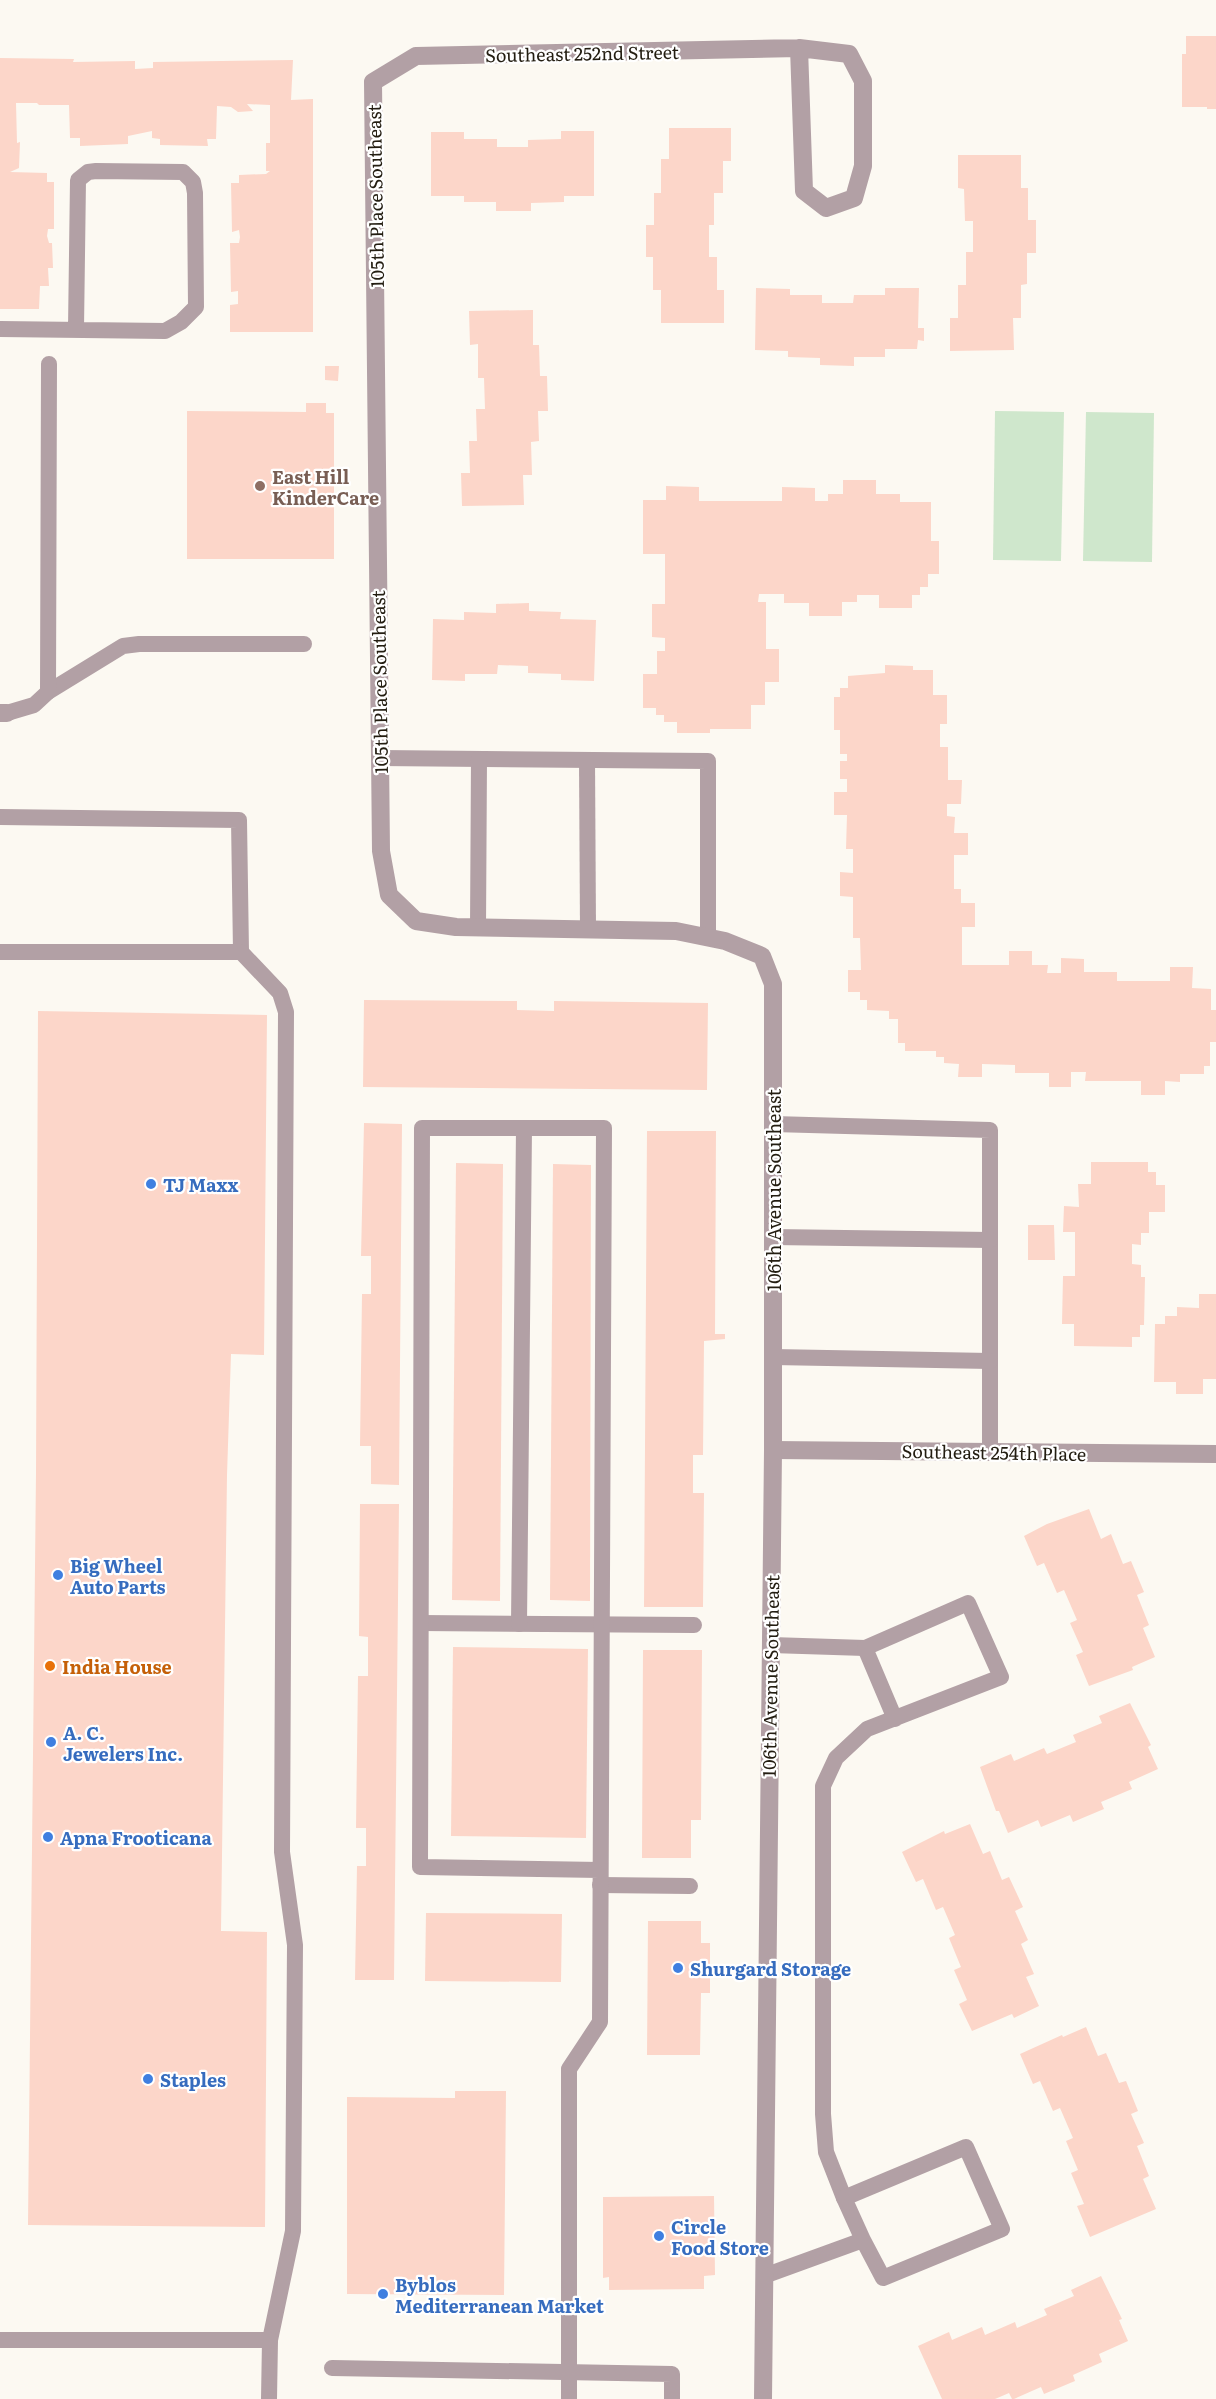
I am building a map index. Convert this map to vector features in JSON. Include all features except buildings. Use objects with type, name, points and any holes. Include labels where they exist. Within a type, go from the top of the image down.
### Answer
[{"type":"street","name":"Southeast 252nd Street","points":[[373,82],[416,56],[799,48],[849,54],[863,81],[863,166],[854,198],[826,208],[804,191],[799,48]]},
{"type":"street","name":"105th Place Southeast","points":[[373,82],[381,851],[389,895],[416,921],[478,928],[676,931],[725,941],[762,956]]},
{"type":"street","name":"106th Avenue Southeast","points":[[762,956],[773,984],[773,1450],[763,2399]]},
{"type":"street","name":"Southeast 254th Place","points":[[773,1450],[1216,1454]]},
{"type":"lane","points":[[0,329],[76,330],[165,331],[182,322],[196,307],[195,193],[193,182],[183,172],[96,171],[88,172],[78,180],[76,330]]},
{"type":"lane","points":[[48,692],[49,363]]},
{"type":"lane","points":[[4,713],[34,705],[48,692],[123,646],[139,644],[304,644]]},
{"type":"lane","points":[[380,758],[708,761],[708,938]]},
{"type":"lane","points":[[478,928],[479,759]]},
{"type":"lane","points":[[587,760],[588,930]]},
{"type":"lane","points":[[0,817],[239,819],[241,952],[279,993],[286,1012],[282,1852],[295,1945],[293,2231],[270,2340],[269,2399]]},
{"type":"lane","points":[[0,952],[241,952]]},
{"type":"lane","points":[[773,1124],[990,1131],[990,1452]]},
{"type":"lane","points":[[570,2399],[570,2069],[600,2022],[600,1877],[604,1128],[422,1128],[420,1867],[600,1877],[690,1886]]},
{"type":"lane","points":[[519,1624],[524,1128]]},
{"type":"lane","points":[[773,1237],[990,1240]]},
{"type":"lane","points":[[773,1358],[990,1361]]},
{"type":"lane","points":[[771,1646],[865,1648],[968,1603],[1001,1677],[867,1730],[836,1758],[823,1786],[823,2114],[826,2152],[844,2198],[863,2240],[884,2278],[1002,2229],[966,2147],[844,2198]]},
{"type":"lane","points":[[421,1623],[694,1625]]},
{"type":"lane","points":[[865,1648],[895,1719]]},
{"type":"lane","points":[[764,2276],[863,2240]]},
{"type":"lane","points":[[0,2340],[270,2340]]},
{"type":"lane","points":[[332,2368],[672,2374],[672,2399]]},
{"type":"green space","points":[[995,411],[1064,412],[1061,561],[993,560]]},
{"type":"green space","points":[[1086,412],[1154,413],[1152,562],[1083,561]]},
{"type":"place","name":"East Hill KinderCare","points":[[260,486]]},
{"type":"place","name":"TJ Maxx","points":[[151,1184]]},
{"type":"place","name":"Big Wheel Auto Parts","points":[[58,1575]]},
{"type":"place","name":"India House","points":[[50,1666]]},
{"type":"place","name":"A. C. Jewelers Inc.","points":[[51,1742]]},
{"type":"place","name":"Apna Frooticana","points":[[48,1837]]},
{"type":"place","name":"Shurgard Storage","points":[[678,1968]]},
{"type":"place","name":"Staples","points":[[148,2079]]},
{"type":"place","name":"Circle Food Store","points":[[659,2236]]},
{"type":"place","name":"Byblos Mediterranean Market","points":[[383,2294]]}]
